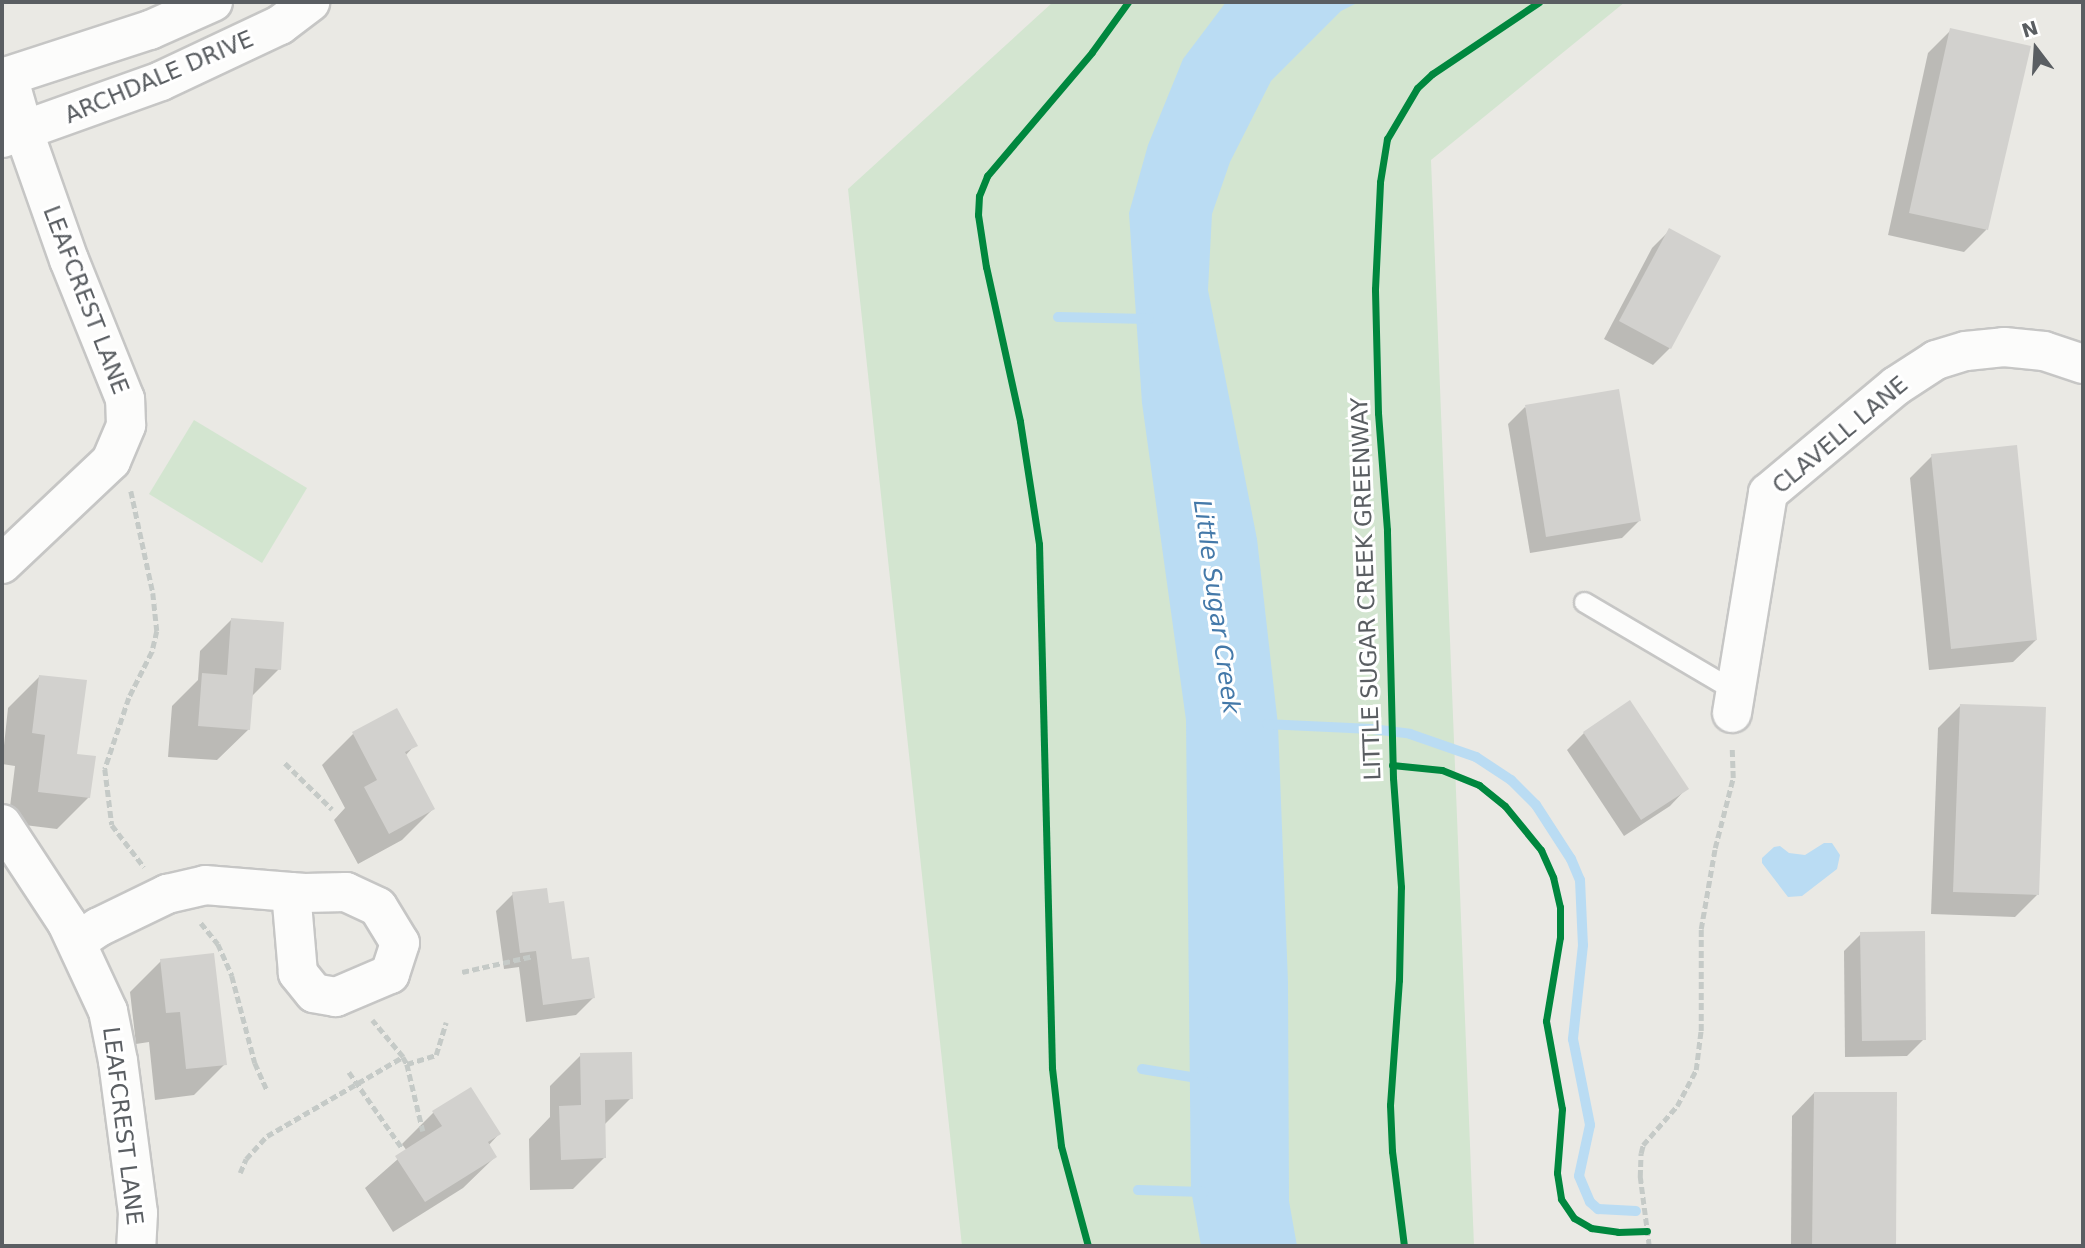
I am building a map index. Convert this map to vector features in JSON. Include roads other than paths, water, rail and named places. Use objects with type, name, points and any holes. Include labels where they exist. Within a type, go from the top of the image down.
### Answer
[{"type":"street","name":"ARCHDALE DRIVE","points":[[5,77],[150,30],[213,2]]},
{"type":"street","name":"ARCHDALE DRIVE","points":[[13,135],[161,81],[280,25],[310,2]]},
{"type":"street","name":"LEAFCREST LANE","points":[[2,564],[111,461],[126,425],[125,399],[69,260],[13,135],[5,77]]},
{"type":"street","name":"CLAVELL LANE","points":[[1733,702],[1768,493],[1896,386],[1936,360],[1966,351],[2004,347],[2044,351],[2083,364]]},
{"type":"street","name":"LEAFCREST LANE","points":[[2,824],[78,941],[108,1011],[118,1061],[138,1213],[136,1246]]},
{"type":"street","points":[[78,941],[99,927],[167,894],[205,885],[291,892]]},
{"type":"lane","points":[[1584,602],[1733,702]]},
{"type":"water","name":"Little Sugar Creek","points":[[1226,2],[1359,2],[1341,11],[1271,81],[1230,162],[1212,214],[1208,290],[1257,539],[1278,725],[1288,982],[1289,1201],[1297,1246],[1201,1246],[1191,1190],[1186,720],[1142,403],[1129,213],[1148,145],[1183,59]]},
{"type":"water","points":[[1824,843],[1832,843],[1840,855],[1837,869],[1802,896],[1788,897],[1762,863],[1762,858],[1774,847],[1780,846],[1789,853],[1805,855]]},
{"type":"waterway","points":[[1058,317],[1149,319]]},
{"type":"waterway","points":[[1267,724],[1372,729],[1410,734],[1476,757],[1511,780],[1536,805],[1571,859],[1580,880],[1583,945],[1573,1039],[1590,1125],[1579,1176],[1590,1202],[1598,1209],[1636,1211]]},
{"type":"waterway","points":[[1142,1069],[1203,1079]]},
{"type":"waterway","points":[[1138,1190],[1204,1192]]}]
